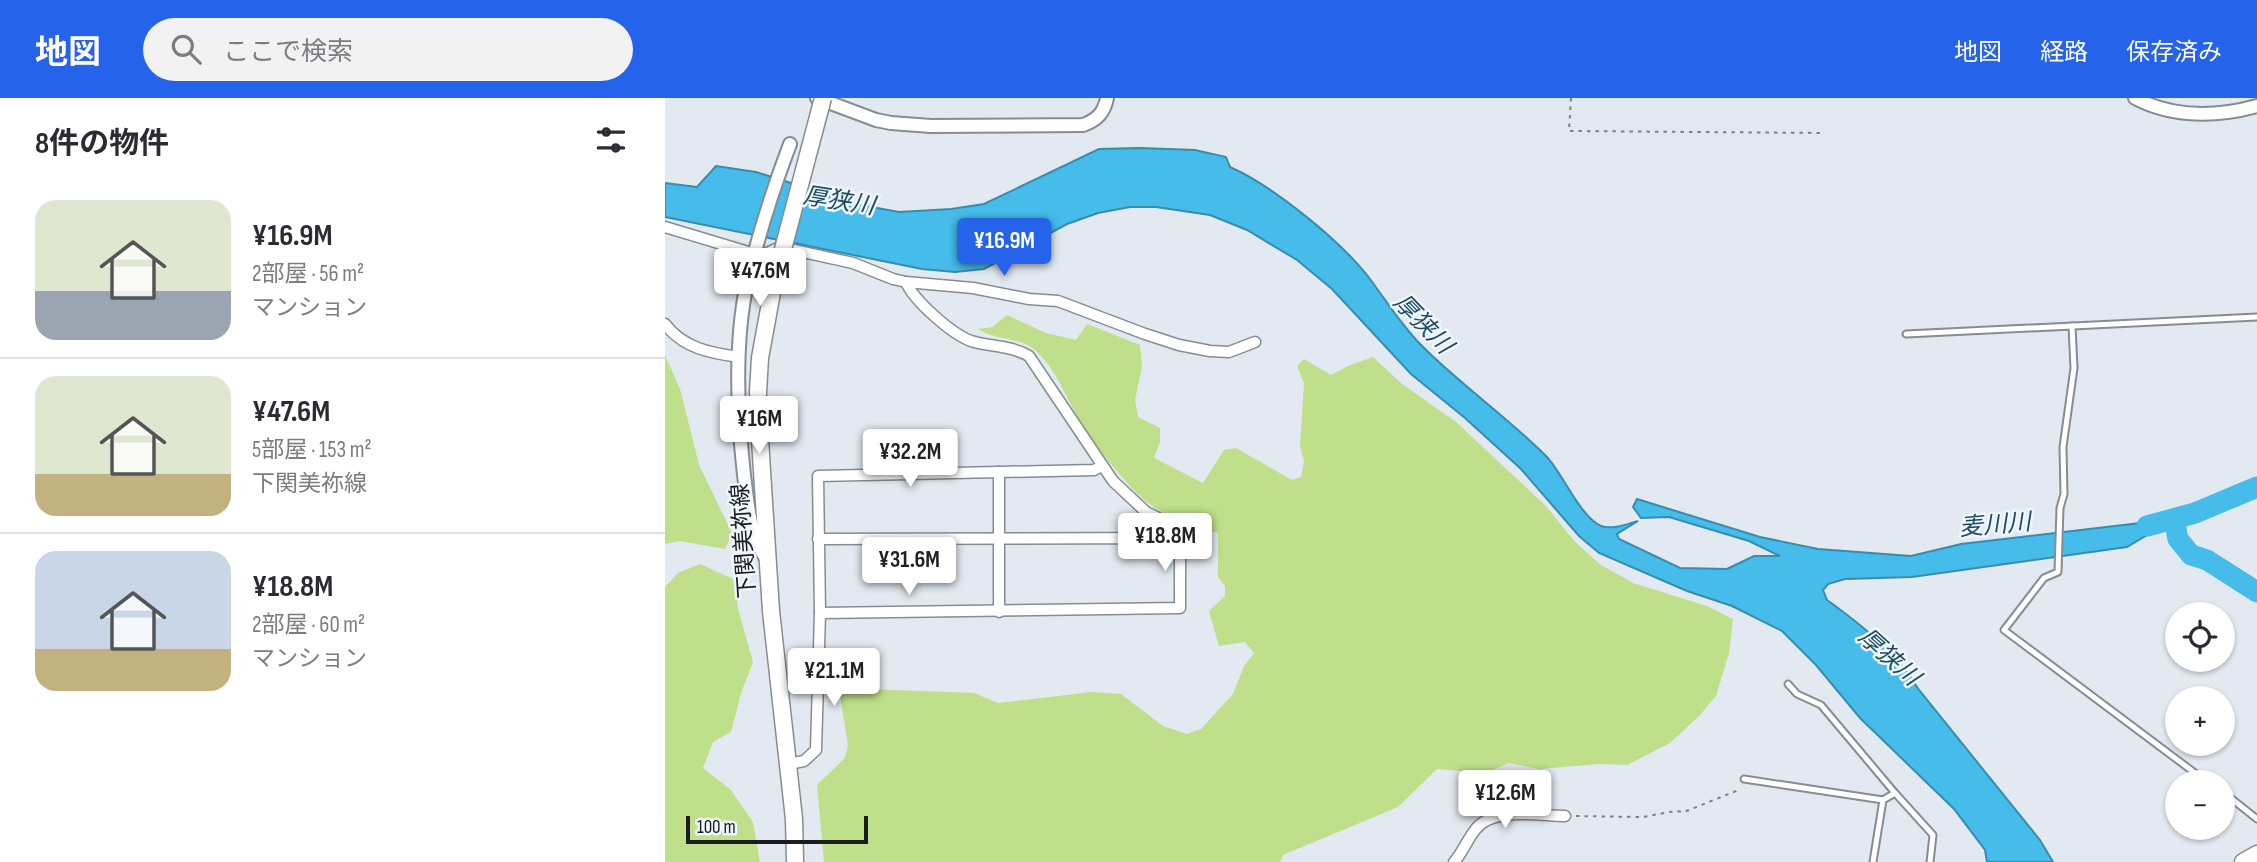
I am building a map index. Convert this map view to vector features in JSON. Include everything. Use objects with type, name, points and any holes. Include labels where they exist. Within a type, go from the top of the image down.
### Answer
[{"type":"main road","name":"下関美祢線","points":[[796,862],[772,624],[758,392],[760,358],[773,287],[820,98]]},
{"type":"main road","points":[[2243,862],[2257,855]]},
{"type":"street","points":[[820,98],[876,120],[931,126],[1083,125],[1095,121],[1105,107],[1107,98]]},
{"type":"street","points":[[2136,98],[2165,109],[2213,115],[2257,106]]},
{"type":"street","points":[[768,561],[759,550],[746,492],[740,430],[739,358],[743,307],[757,249],[790,144]]},
{"type":"street","points":[[665,227],[757,249],[763,255],[780,247],[853,263],[906,282],[973,288],[1029,299],[1058,301],[1134,331],[1179,345],[1229,352],[1255,342]]},
{"type":"street","points":[[820,613],[1180,608],[1181,529],[1146,512],[1113,481],[1029,356],[1011,348],[969,340],[941,322],[915,296],[906,282]]},
{"type":"street","points":[[665,324],[674,336],[692,346],[712,354],[739,358]]},
{"type":"street","points":[[788,764],[804,761],[816,750],[820,613],[818,476],[1094,470],[1102,466]]},
{"type":"street","points":[[999,472],[999,612]]},
{"type":"street","points":[[818,540],[1180,538]]},
{"type":"street","points":[[1454,862],[1477,827],[1490,818],[1502,815],[1565,816]]},
{"type":"lane","points":[[1906,334],[2257,317]]},
{"type":"lane","points":[[2072,326],[2074,368],[2063,447],[2064,494],[2060,508],[2058,572],[2044,578],[2004,630],[2191,770]]},
{"type":"lane","points":[[1787,684],[1797,694],[1821,705],[1933,835],[1930,862]]},
{"type":"lane","points":[[1744,779],[1883,800],[1895,793]]},
{"type":"lane","points":[[1873,862],[1883,800]]},
{"type":"lane","points":[[2235,802],[2257,819]]},
{"type":"path","points":[[1571,98],[1569,131],[1825,133]]},
{"type":"path","points":[[1565,816],[1643,817],[1684,812],[1736,791],[1744,779]]},
{"type":"green space","points":[[1007,315],[1046,333],[1076,340],[1087,324],[1140,345],[1142,367],[1135,400],[1138,417],[1160,428],[1160,442],[1154,458],[1203,483],[1224,450],[1236,448],[1292,480],[1301,477],[1304,461],[1300,446],[1304,383],[1297,366],[1304,359],[1331,375],[1373,357],[1402,384],[1456,422],[1546,506],[1575,542],[1601,565],[1633,583],[1707,606],[1733,619],[1729,653],[1716,696],[1670,743],[1627,765],[1599,764],[1539,769],[1509,763],[1485,773],[1437,769],[1398,807],[1283,855],[1280,862],[824,862],[817,785],[845,758],[848,745],[840,696],[845,678],[867,689],[974,693],[998,703],[1092,692],[1121,694],[1163,726],[1187,734],[1201,729],[1233,694],[1244,666],[1254,653],[1245,642],[1219,646],[1209,611],[1225,596],[1225,586],[1218,577],[1218,533],[1177,519],[1148,503],[1093,441],[1044,359],[1024,343],[978,329],[992,327]]},
{"type":"green space","points":[[665,355],[680,389],[699,465],[732,533],[725,549],[680,541],[665,544]]},
{"type":"green space","points":[[700,564],[735,580],[738,609],[753,662],[741,693],[731,732],[713,742],[703,768],[731,790],[753,822],[760,862],[665,862],[665,587],[678,573]]},
{"type":"water","name":"厚狭川","points":[[1099,149],[1195,150],[1226,157],[1230,167],[1286,201],[1342,248],[1422,346],[1546,456],[1593,521],[1610,527],[1638,521],[1617,534],[1619,539],[1680,568],[1727,569],[1754,556],[1780,556],[1749,541],[1669,517],[1641,518],[1633,507],[1637,499],[1760,537],[1818,549],[1911,556],[1961,544],[2174,519],[2127,547],[1912,577],[1845,579],[1828,584],[1823,590],[1827,600],[1866,630],[1900,664],[2040,840],[2053,862],[1987,862],[1985,850],[1954,809],[1860,718],[1816,665],[1782,631],[1732,606],[1687,591],[1599,553],[1579,536],[1521,469],[1411,374],[1332,289],[1297,260],[1247,230],[1210,215],[1156,207],[1130,207],[1098,213],[1067,224],[984,269],[955,272],[922,269],[665,217],[665,183],[697,187],[716,166],[756,172],[861,205],[899,212],[984,204]]},
{"type":"waterway","name":"麦川川","points":[[2147,526],[2195,513],[2257,487]]},
{"type":"waterway","points":[[2174,519],[2178,539],[2191,555],[2207,560],[2257,592]]}]
